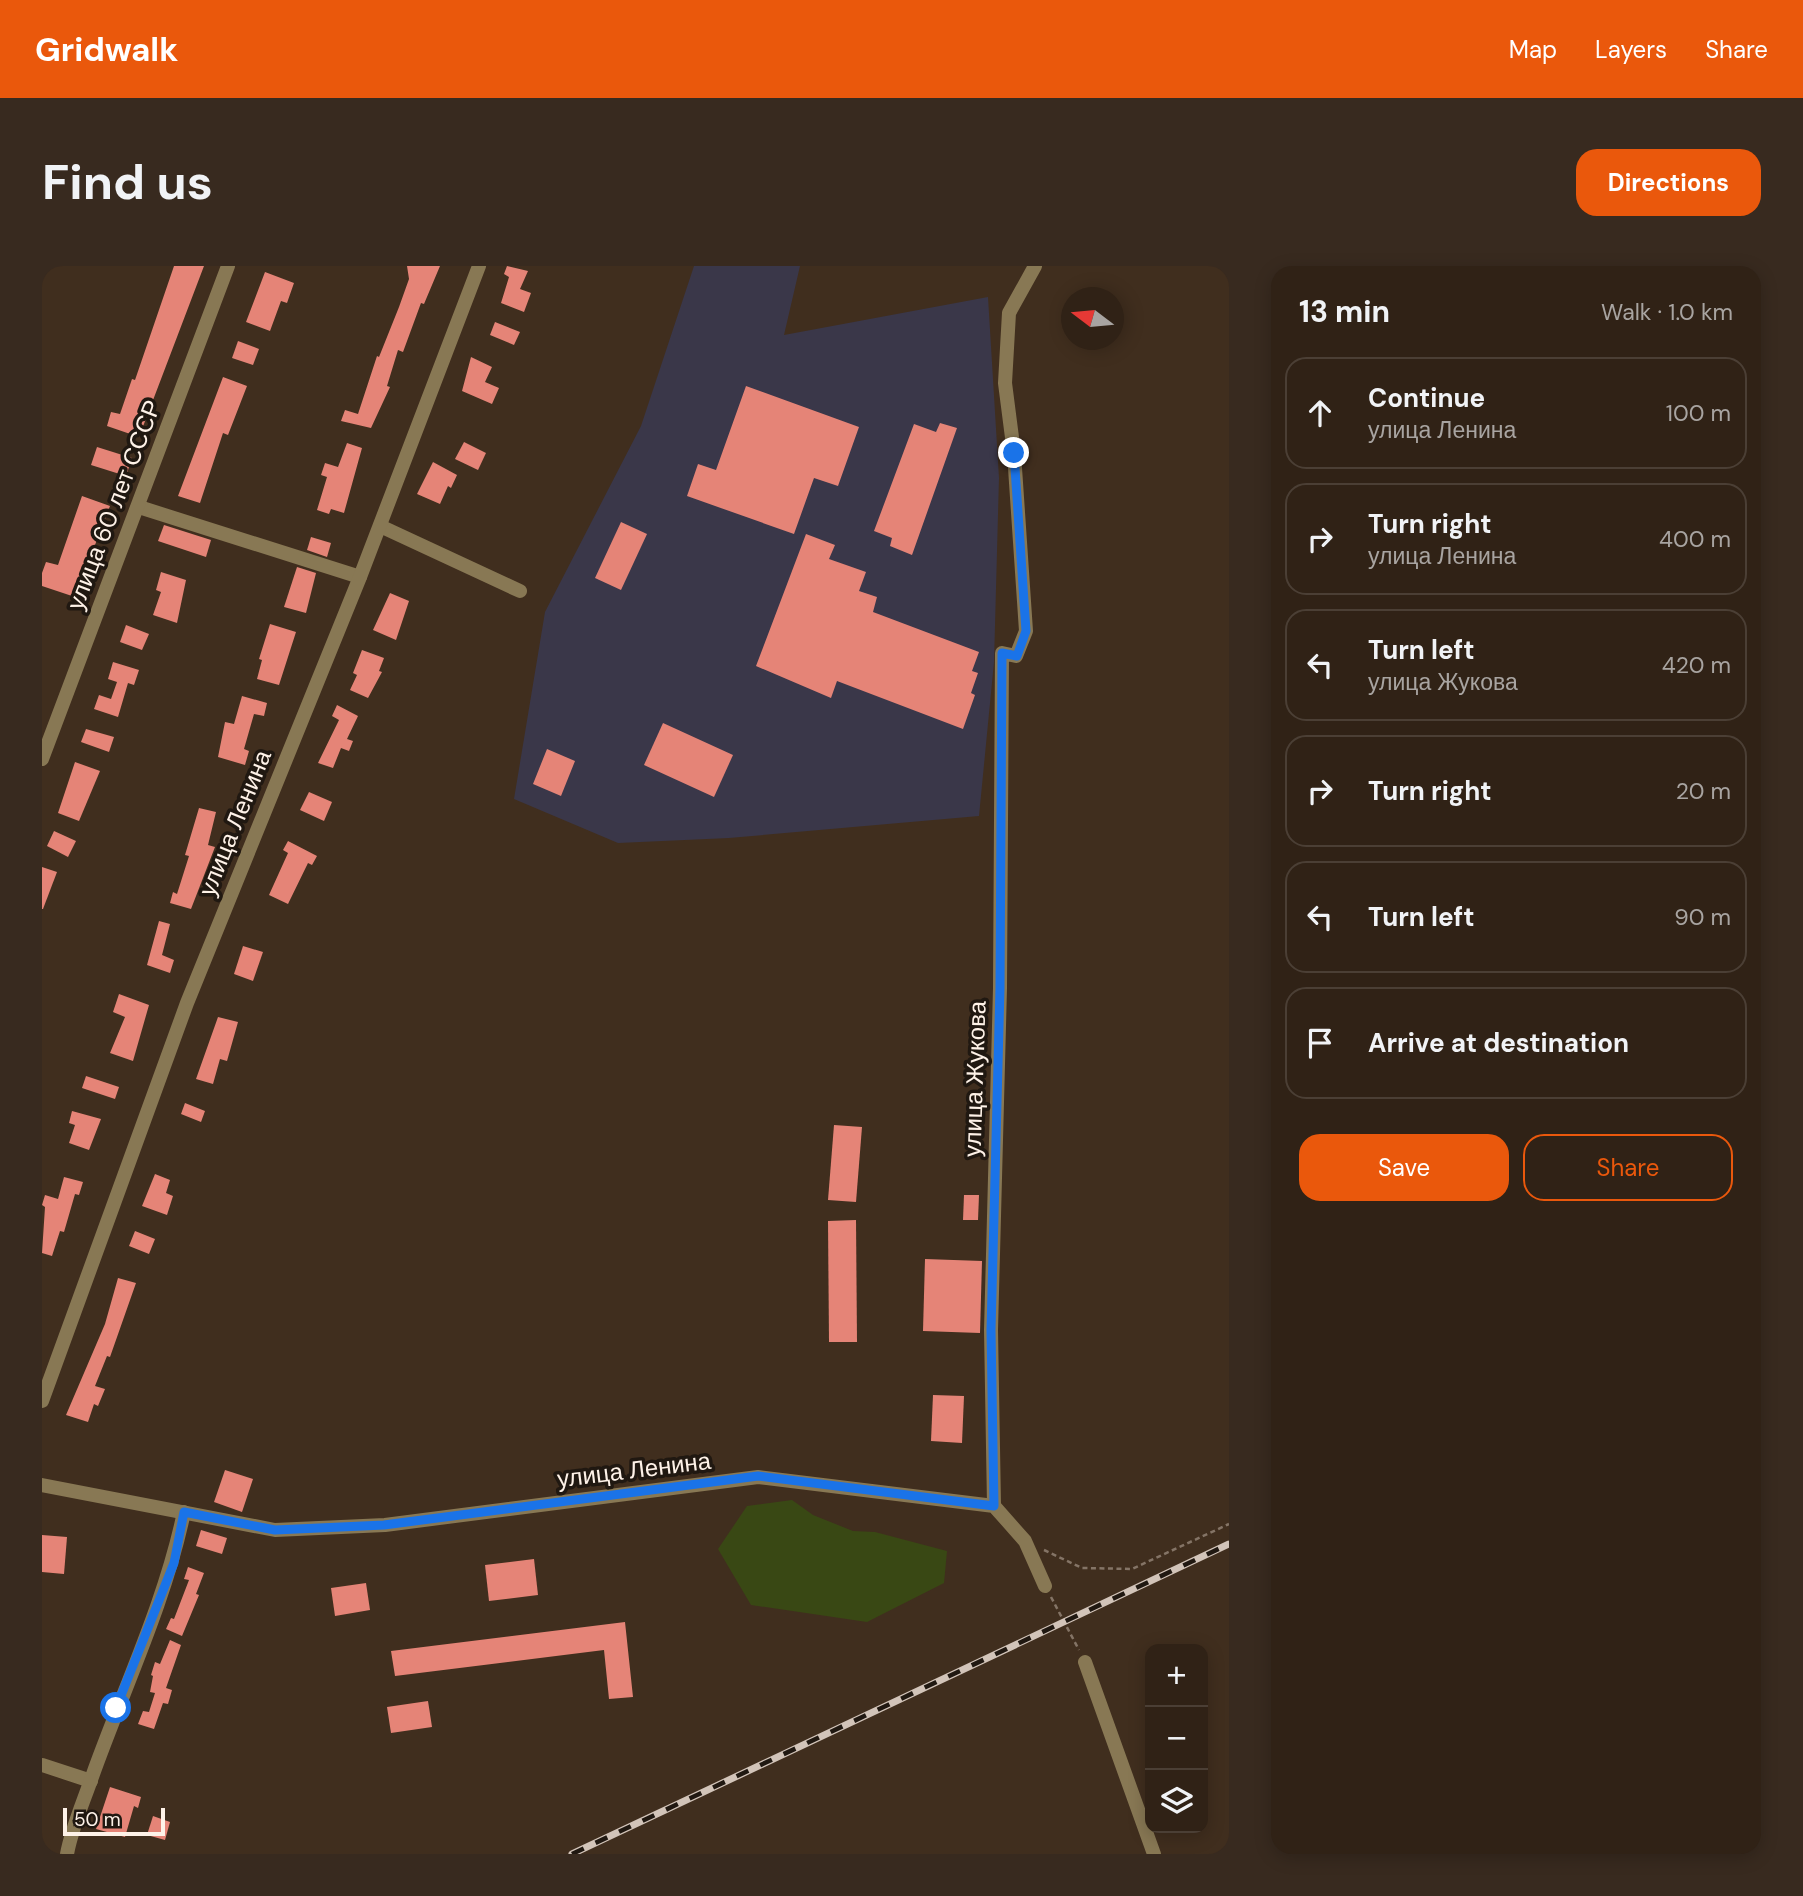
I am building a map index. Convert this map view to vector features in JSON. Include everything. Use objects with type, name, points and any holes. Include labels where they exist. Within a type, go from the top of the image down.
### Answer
[{"type":"street","name":"улица 60 лет СССР","points":[[42,759],[228,266]]},
{"type":"street","name":"улица Ленина","points":[[42,1401],[187,1003],[360,577],[479,266]]},
{"type":"street","name":"улица Жукова","points":[[994,1506],[991,1330],[1000,988],[1002,653],[1017,656],[1026,631],[1014,453],[1005,383],[1009,313],[1035,266]]},
{"type":"street","points":[[139,507],[360,577]]},
{"type":"street","points":[[380,526],[520,591]]},
{"type":"street","name":"улица Ленина","points":[[42,1485],[275,1530],[384,1525],[758,1476],[994,1506]]},
{"type":"street","points":[[994,1506],[1026,1541],[1045,1586]]},
{"type":"street","points":[[67,1854],[71,1832],[174,1563],[184,1512]]},
{"type":"street","points":[[1085,1662],[1154,1854]]},
{"type":"street","points":[[42,1765],[91,1780]]},
{"type":"path","points":[[1026,1541],[1082,1568],[1132,1569],[1229,1524]]},
{"type":"path","points":[[1045,1586],[1085,1662]]},
{"type":"shaded area","points":[[694,266],[800,266],[784,335],[988,297],[999,478],[994,662],[979,816],[729,838],[618,843],[514,799],[545,612],[641,426]]},
{"type":"green space","points":[[792,1500],[813,1515],[853,1531],[875,1532],[947,1551],[944,1583],[867,1622],[751,1605],[718,1549],[747,1506]]},
{"type":"building","points":[[174,266],[204,266],[139,437],[107,426],[111,412],[120,414],[132,379],[135,380]]},
{"type":"building","points":[[407,266],[440,266],[424,304],[421,303],[403,352],[398,350],[387,386],[390,387],[371,428],[341,421],[345,410],[358,414],[377,356],[379,357],[409,279]]},
{"type":"building","points":[[507,266],[528,271],[520,289],[531,293],[524,312],[501,303],[509,277],[504,274]]},
{"type":"building","points":[[265,272],[294,283],[287,303],[281,301],[270,331],[246,322]]},
{"type":"building","points":[[495,322],[520,332],[514,345],[490,335]]},
{"type":"building","points":[[238,341],[259,349],[253,365],[232,358]]},
{"type":"building","points":[[471,357],[492,367],[485,382],[499,388],[492,404],[462,391]]},
{"type":"building","points":[[223,377],[247,386],[228,435],[223,433],[200,503],[178,496]]},
{"type":"building","points":[[746,386],[859,427],[838,486],[814,478],[794,534],[687,496],[698,464],[716,470]]},
{"type":"building","points":[[940,423],[957,428],[912,555],[890,546],[892,538],[874,531],[914,424],[936,432]]},
{"type":"building","points":[[464,442],[486,453],[478,470],[455,459]]},
{"type":"building","points":[[347,443],[362,448],[344,513],[331,509],[329,514],[317,510],[327,477],[321,475],[325,463],[338,467]]},
{"type":"building","points":[[97,447],[132,458],[126,476],[91,465]]},
{"type":"building","points":[[433,462],[457,475],[451,488],[448,486],[440,504],[417,494]]},
{"type":"building","points":[[82,496],[110,506],[75,597],[42,586],[42,573],[46,562],[58,565]]},
{"type":"building","points":[[621,522],[647,534],[621,590],[595,578]]},
{"type":"building","points":[[164,525],[211,540],[206,557],[158,541]]},
{"type":"building","points":[[806,534],[835,545],[829,559],[866,572],[859,591],[877,597],[873,612],[979,652],[972,671],[978,673],[971,693],[975,695],[963,729],[837,681],[831,698],[756,666]]},
{"type":"building","points":[[311,537],[331,543],[327,557],[307,550]]},
{"type":"building","points":[[297,567],[316,573],[306,613],[284,607]]},
{"type":"building","points":[[161,572],[186,580],[177,623],[153,615],[161,592],[156,590]]},
{"type":"building","points":[[390,593],[409,601],[396,640],[373,630]]},
{"type":"building","points":[[270,624],[296,632],[279,685],[257,679],[262,660],[259,659]]},
{"type":"building","points":[[126,625],[149,634],[142,650],[120,642]]},
{"type":"building","points":[[362,650],[384,658],[379,671],[382,672],[368,698],[350,690],[357,675],[353,673]]},
{"type":"building","points":[[113,662],[139,670],[134,685],[128,683],[118,717],[94,709],[99,695],[111,699],[117,682],[108,679]]},
{"type":"building","points":[[242,696],[267,703],[264,716],[254,714],[244,749],[249,751],[245,765],[218,757],[225,722],[234,724]]},
{"type":"building","points":[[337,705],[358,716],[347,739],[353,741],[349,751],[341,748],[333,768],[318,763],[339,720],[332,716]]},
{"type":"building","points":[[663,723],[733,755],[714,797],[644,765]]},
{"type":"building","points":[[86,729],[114,737],[109,752],[81,742]]},
{"type":"building","points":[[547,749],[575,761],[561,796],[533,784]]},
{"type":"building","points":[[75,762],[100,771],[79,821],[58,813]]},
{"type":"building","points":[[309,792],[332,802],[324,821],[300,810]]},
{"type":"building","points":[[199,808],[216,812],[208,845],[215,847],[191,909],[170,903],[173,892],[177,894],[189,856],[185,855]]},
{"type":"building","points":[[54,831],[76,841],[68,857],[47,846]]},
{"type":"building","points":[[288,841],[317,856],[312,865],[308,863],[288,904],[269,895],[288,853],[283,850]]},
{"type":"building","points":[[42,867],[57,872],[43,909],[42,909]]},
{"type":"building","points":[[159,921],[170,924],[162,955],[174,960],[170,973],[147,965]]},
{"type":"building","points":[[243,946],[263,952],[253,981],[234,974]]},
{"type":"building","points":[[119,994],[149,1005],[133,1061],[110,1053],[125,1017],[113,1012]]},
{"type":"building","points":[[218,1017],[238,1022],[227,1061],[220,1059],[213,1084],[196,1079]]},
{"type":"building","points":[[86,1076],[119,1087],[115,1099],[82,1088]]},
{"type":"building","points":[[185,1103],[205,1111],[201,1122],[181,1114]]},
{"type":"building","points":[[72,1111],[101,1119],[89,1150],[69,1143],[75,1125],[69,1123]]},
{"type":"building","points":[[834,1125],[862,1127],[856,1202],[828,1200]]},
{"type":"building","points":[[155,1174],[170,1180],[166,1193],[173,1196],[167,1215],[142,1206]]},
{"type":"building","points":[[64,1177],[83,1182],[79,1195],[75,1194],[64,1232],[60,1231],[52,1256],[42,1253],[45,1207],[42,1205],[45,1195],[58,1199]]},
{"type":"building","points":[[964,1195],[979,1195],[978,1220],[963,1220]]},
{"type":"building","points":[[856,1220],[857,1342],[829,1342],[828,1221]]},
{"type":"building","points":[[135,1231],[155,1239],[149,1254],[129,1246]]},
{"type":"building","points":[[925,1259],[982,1261],[980,1333],[923,1331]]},
{"type":"building","points":[[118,1278],[136,1283],[110,1357],[107,1356],[95,1386],[105,1389],[98,1406],[94,1404],[88,1422],[66,1415],[105,1324]]},
{"type":"building","points":[[933,1395],[964,1396],[962,1443],[931,1441]]},
{"type":"building","points":[[225,1470],[253,1479],[242,1512],[214,1502]]},
{"type":"building","points":[[201,1530],[227,1538],[222,1554],[196,1546]]},
{"type":"building","points":[[42,1535],[67,1537],[64,1574],[42,1572]]},
{"type":"building","points":[[534,1559],[538,1595],[489,1601],[485,1565]]},
{"type":"building","points":[[188,1567],[204,1573],[196,1594],[199,1595],[182,1636],[166,1629],[171,1618],[174,1619],[189,1580],[184,1579]]},
{"type":"building","points":[[366,1583],[370,1610],[335,1616],[331,1588]]},
{"type":"building","points":[[625,1622],[633,1697],[609,1699],[604,1650],[395,1676],[391,1651]]},
{"type":"building","points":[[170,1640],[181,1645],[166,1688],[172,1690],[168,1704],[163,1703],[154,1729],[138,1724],[143,1711],[149,1712],[155,1693],[150,1692],[155,1662],[160,1664]]},
{"type":"building","points":[[428,1701],[432,1727],[391,1733],[387,1707]]},
{"type":"building","points":[[110,1787],[141,1797],[138,1808],[134,1806],[125,1837],[96,1829]]},
{"type":"building","points":[[153,1816],[170,1822],[165,1840],[147,1835]]},
{"type":"railway","points":[[572,1854],[1229,1544]]},
{"type":"route","points":[[116,1708],[174,1563],[184,1512],[275,1530],[384,1525],[758,1476],[994,1506],[991,1330],[1000,988],[1002,653],[1017,656],[1026,631],[1014,453]]}]
